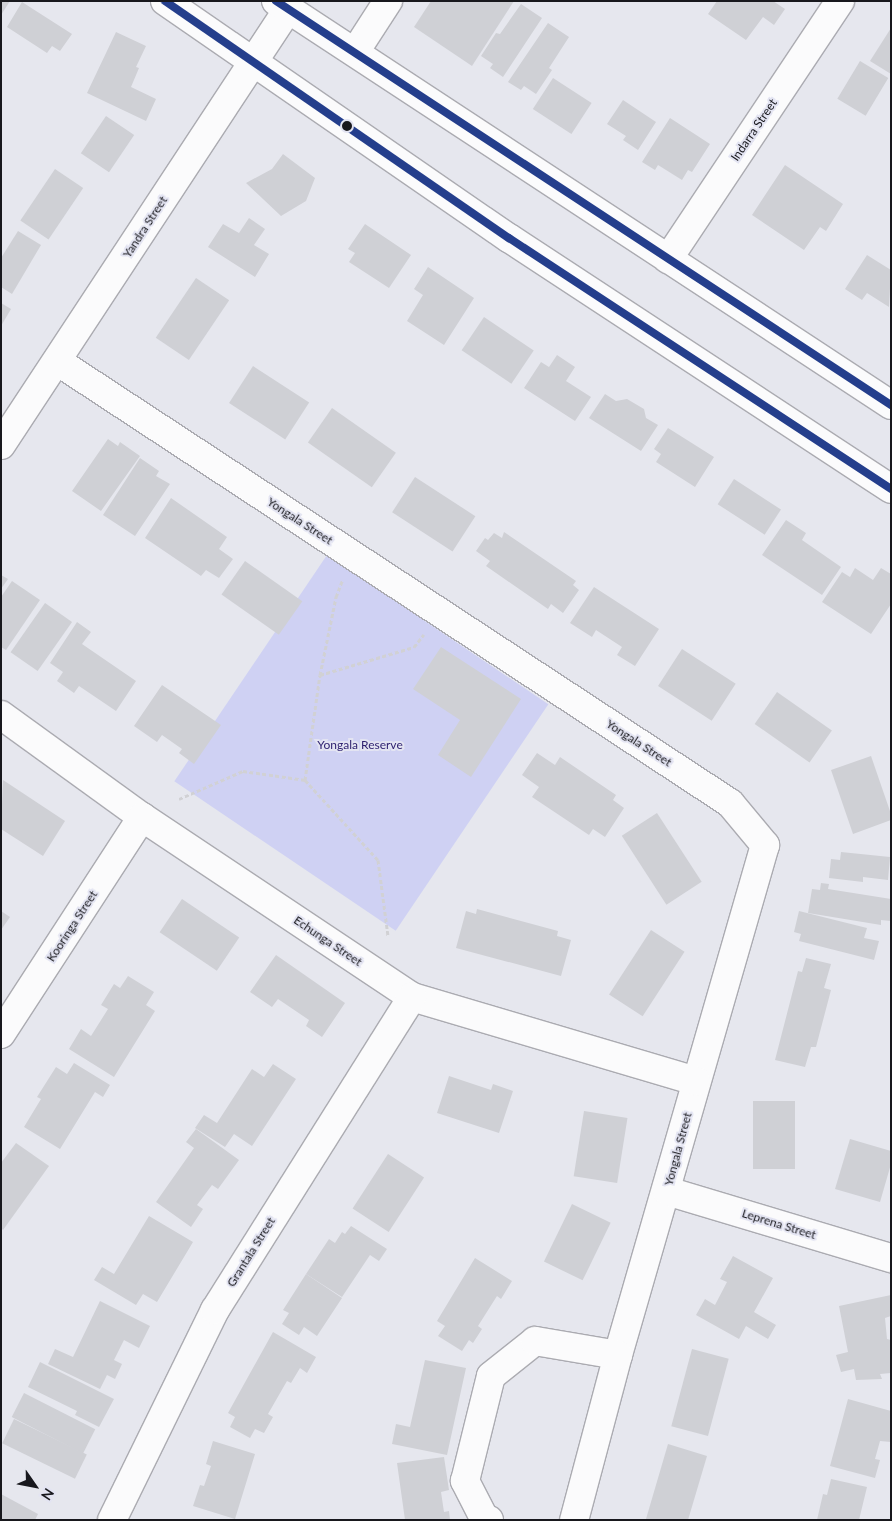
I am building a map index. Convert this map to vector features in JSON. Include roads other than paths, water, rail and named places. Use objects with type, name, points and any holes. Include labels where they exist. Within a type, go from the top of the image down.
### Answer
[{"type":"main road","points":[[165,1],[509,238],[891,489]]},
{"type":"main road","points":[[355,52],[388,1]]},
{"type":"main road","name":"Indarra Street","points":[[668,258],[840,1]]},
{"type":"main road","points":[[282,5],[891,405]]},
{"type":"main road","name":"Yandra Street","points":[[1,445],[254,62],[282,5]]},
{"type":"main road","name":"Yongala Street","points":[[57,361],[730,803],[765,846],[618,1355],[574,1520]]},
{"type":"main road","name":"Echunga Street","points":[[1,715],[142,817],[412,997],[696,1081]]},
{"type":"main road","name":"Kooringa Street","points":[[1,1034],[142,817]]},
{"type":"main road","name":"Grantala Street","points":[[112,1520],[215,1310],[412,997]]},
{"type":"main road","name":"Leprena Street","points":[[666,1191],[891,1258]]},
{"type":"main road","points":[[489,1520],[484,1518],[465,1481],[491,1376],[535,1341],[618,1355]]},
{"type":"park label","name":"Yongala Reserve","points":[[360,745]]}]
